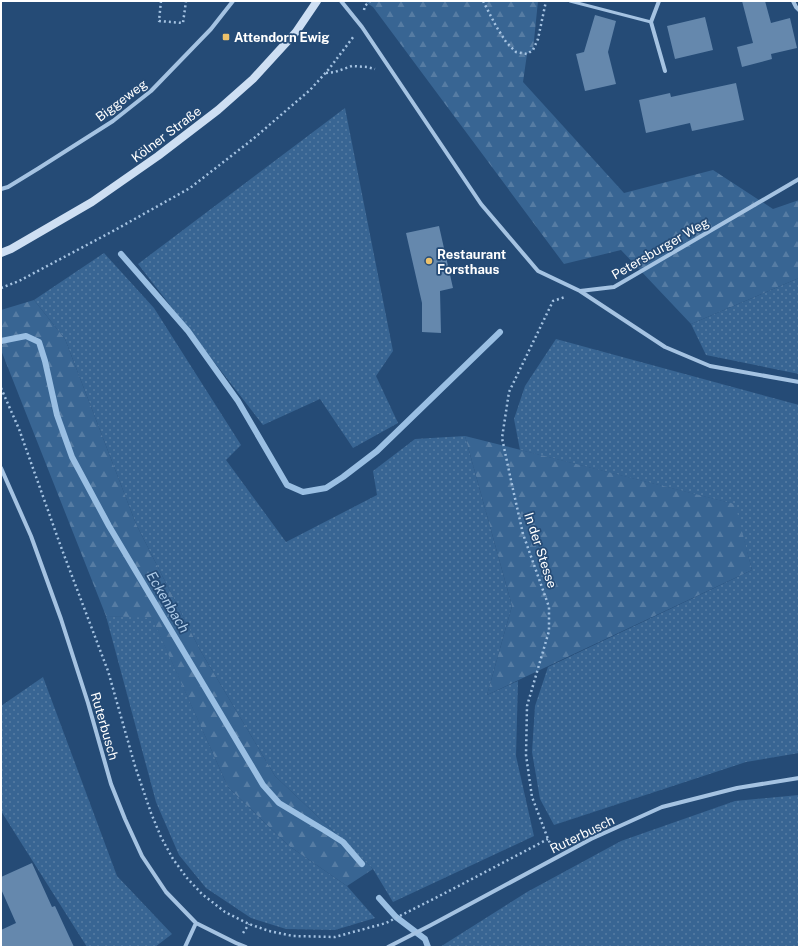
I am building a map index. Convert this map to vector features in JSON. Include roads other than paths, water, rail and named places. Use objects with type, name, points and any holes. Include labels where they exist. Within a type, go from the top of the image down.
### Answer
[{"type":"main road","name":"Kölner Straße","points":[[1,253],[11,249],[92,202],[158,156],[218,110],[252,79],[296,32],[316,1]]},
{"type":"street","name":"Biggeweg","points":[[1,190],[39,168],[113,121],[151,91],[212,29],[233,1]]},
{"type":"street","points":[[341,1],[362,27],[481,204],[538,271],[580,291],[665,347],[710,366],[799,382]]},
{"type":"street","points":[[659,1],[651,22],[665,71]]},
{"type":"street","points":[[792,1],[799,10]]},
{"type":"street","name":"Petersburger Weg","points":[[580,291],[614,288],[799,179]]},
{"type":"street","name":"Ruterbusch","points":[[1,468],[31,536],[61,619],[88,703],[111,784],[142,856],[166,892],[196,923],[236,944],[246,947]]},
{"type":"street","name":"Ruterbusch","points":[[388,947],[585,843],[662,807],[737,788],[799,778]]},
{"type":"street","points":[[184,947],[196,923]]},
{"type":"lane","points":[[570,1],[651,22]]},
{"type":"waterway","points":[[121,254],[188,331],[238,401],[287,485],[303,492],[326,488],[377,451],[500,332]]},
{"type":"waterway","name":"Eckenbach","points":[[1,341],[26,336],[39,342],[45,361],[57,415],[72,457],[109,526],[263,785],[279,803],[343,842],[362,864]]},
{"type":"waterway","name":"Eckenbach","points":[[379,898],[396,917],[425,939],[428,947]]},
{"type":"place","name":"Attendorn Ewig","points":[[226,37]]},
{"type":"place","name":"Restaurant Forsthaus","points":[[429,261]]}]
